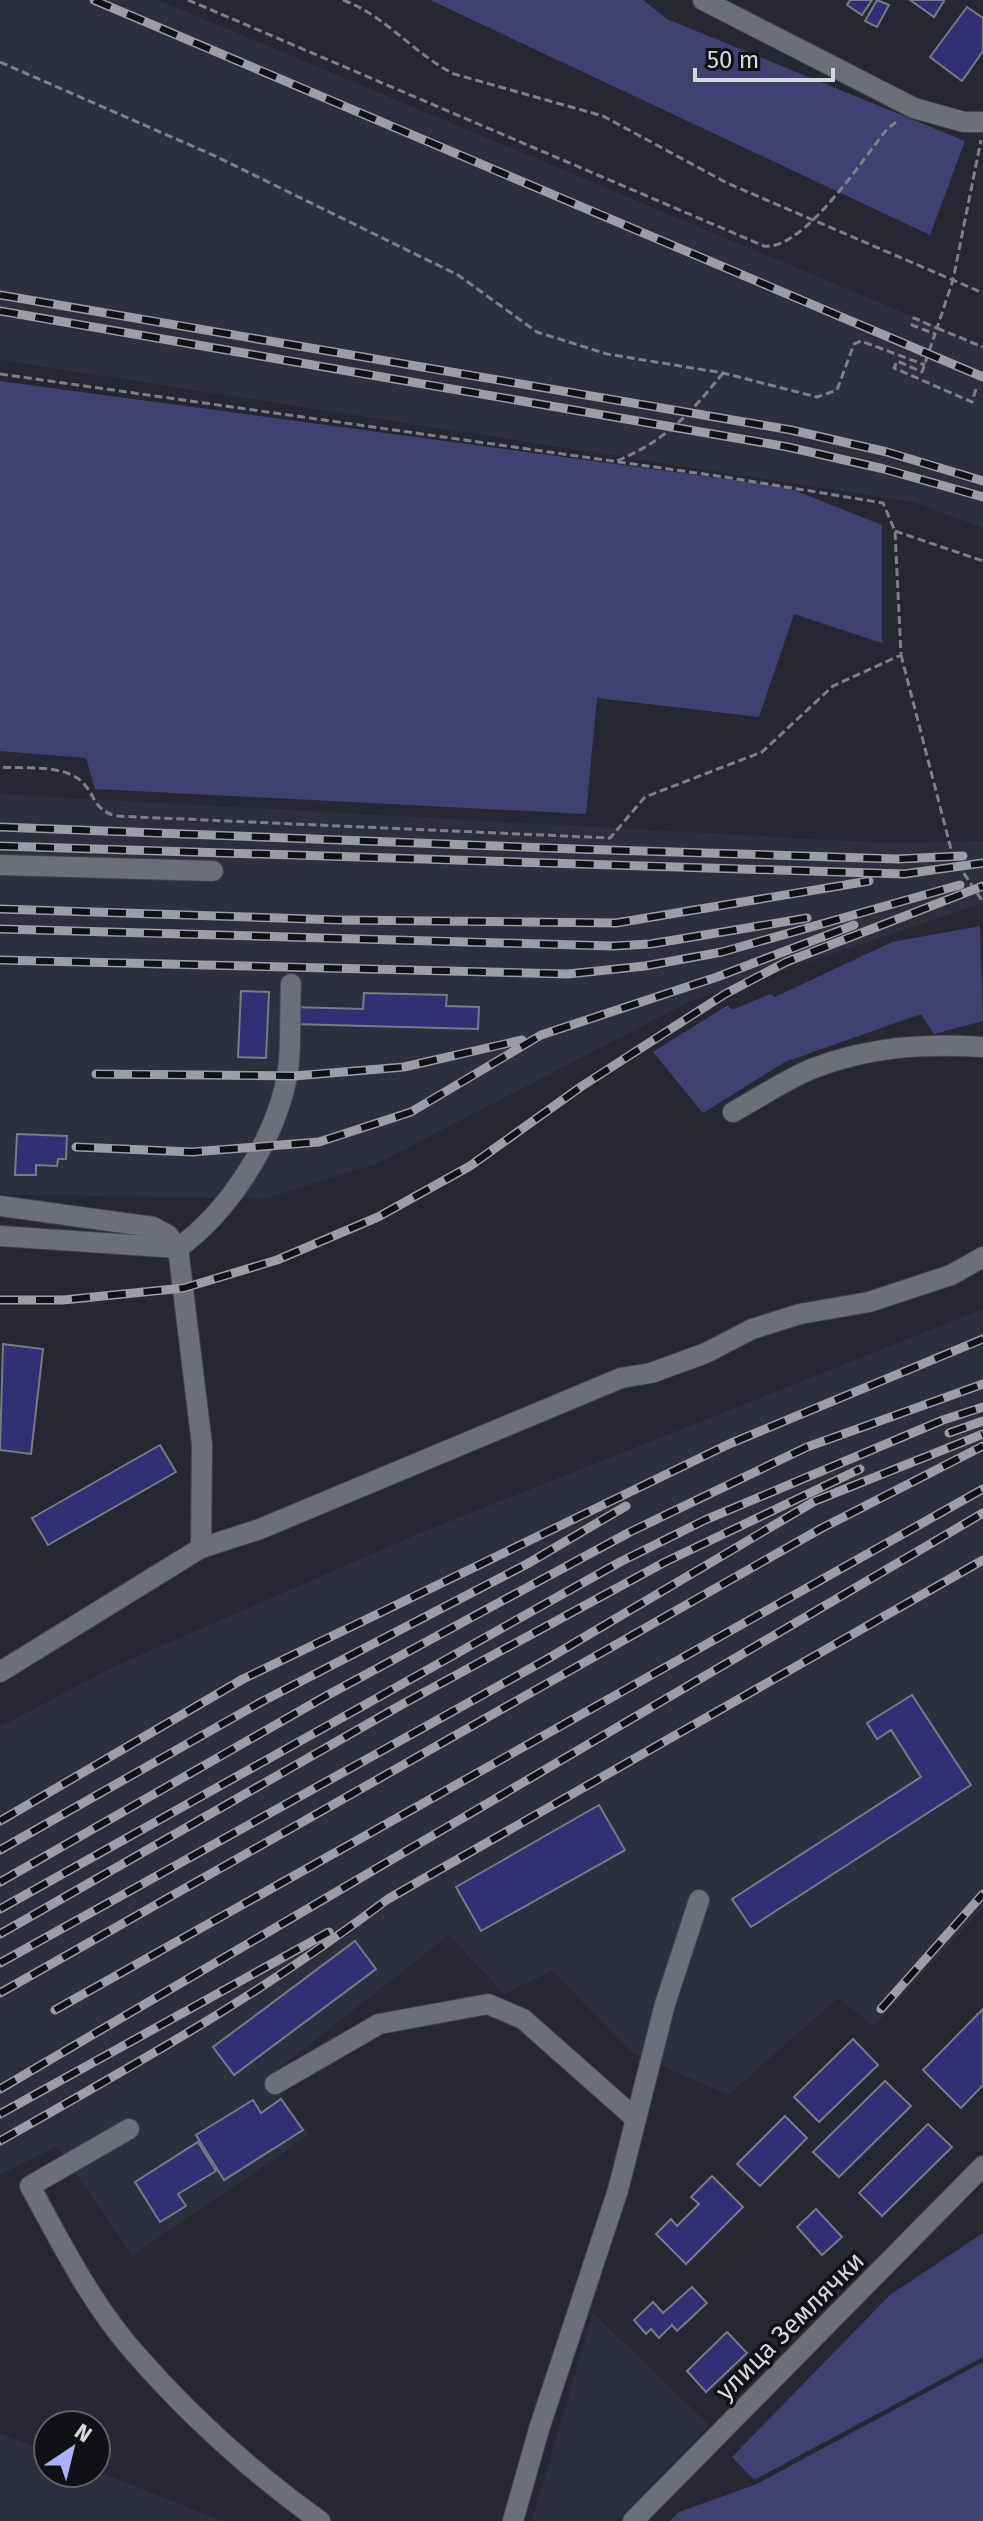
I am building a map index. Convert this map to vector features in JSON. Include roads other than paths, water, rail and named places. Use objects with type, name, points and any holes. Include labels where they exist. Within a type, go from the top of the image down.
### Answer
[{"type":"street","points":[[703,0],[914,108],[964,122],[982,122]]},
{"type":"street","points":[[0,865],[213,871]]},
{"type":"street","points":[[0,1236],[178,1248],[221,1208],[273,1124],[285,1087],[291,984]]},
{"type":"street","points":[[733,1112],[813,1069],[890,1047],[943,1044],[983,1047]]},
{"type":"street","points":[[0,1206],[153,1227],[168,1235],[178,1248],[202,1445],[201,1548]]},
{"type":"street","points":[[0,1672],[201,1548],[260,1529],[621,1378],[651,1373],[706,1353],[752,1329],[800,1314],[869,1302],[951,1275],[983,1257]]},
{"type":"street","points":[[513,2521],[539,2429],[618,2190],[665,2004],[699,1900]]},
{"type":"street","points":[[275,2084],[379,2024],[488,2004],[523,2019],[636,2119]]},
{"type":"street","points":[[129,2129],[30,2186],[75,2268],[133,2351],[233,2448],[320,2521]]},
{"type":"street","name":"улица Землячки","points":[[633,2521],[978,2174]]},
{"type":"railway","points":[[94,0],[983,377]]},
{"type":"railway","points":[[0,295],[791,430],[887,452],[983,481]]},
{"type":"railway","points":[[0,311],[788,447],[884,469],[983,497]]},
{"type":"railway","points":[[0,827],[897,859],[963,856]]},
{"type":"railway","points":[[0,846],[904,874],[983,863]]},
{"type":"railway","points":[[0,909],[340,920],[616,923],[869,881]]},
{"type":"railway","points":[[0,960],[568,974],[645,966],[722,952],[960,885]]},
{"type":"railway","points":[[0,1300],[63,1300],[184,1288],[277,1260],[378,1217],[470,1166],[582,1086],[725,994],[786,962],[983,886]]},
{"type":"railway","points":[[0,929],[613,946],[650,944],[807,918]]},
{"type":"railway","points":[[76,1147],[192,1152],[319,1142],[411,1112],[541,1035],[717,977],[854,925]]},
{"type":"railway","points":[[96,1074],[294,1076],[404,1067],[522,1040]]},
{"type":"railway","points":[[0,1821],[243,1679],[729,1444],[983,1339]]},
{"type":"railway","points":[[0,1882],[326,1696],[630,1532],[807,1447],[983,1384]]},
{"type":"railway","points":[[0,1909],[620,1562],[705,1520],[943,1420],[983,1407]]},
{"type":"railway","points":[[949,1433],[983,1421]]},
{"type":"railway","points":[[0,1963],[549,1658],[815,1501],[983,1434]]},
{"type":"railway","points":[[0,1993],[822,1528],[983,1446]]},
{"type":"railway","points":[[0,1934],[401,1705],[665,1562],[860,1469]]},
{"type":"railway","points":[[55,2010],[983,1489]]},
{"type":"railway","points":[[0,1850],[261,1702],[527,1564],[626,1506]]},
{"type":"railway","points":[[0,2089],[983,1513]]},
{"type":"railway","points":[[0,2141],[246,1997],[388,1899],[983,1560]]},
{"type":"railway","points":[[881,2009],[983,1894]]},
{"type":"railway","points":[[0,2114],[329,1932]]}]
